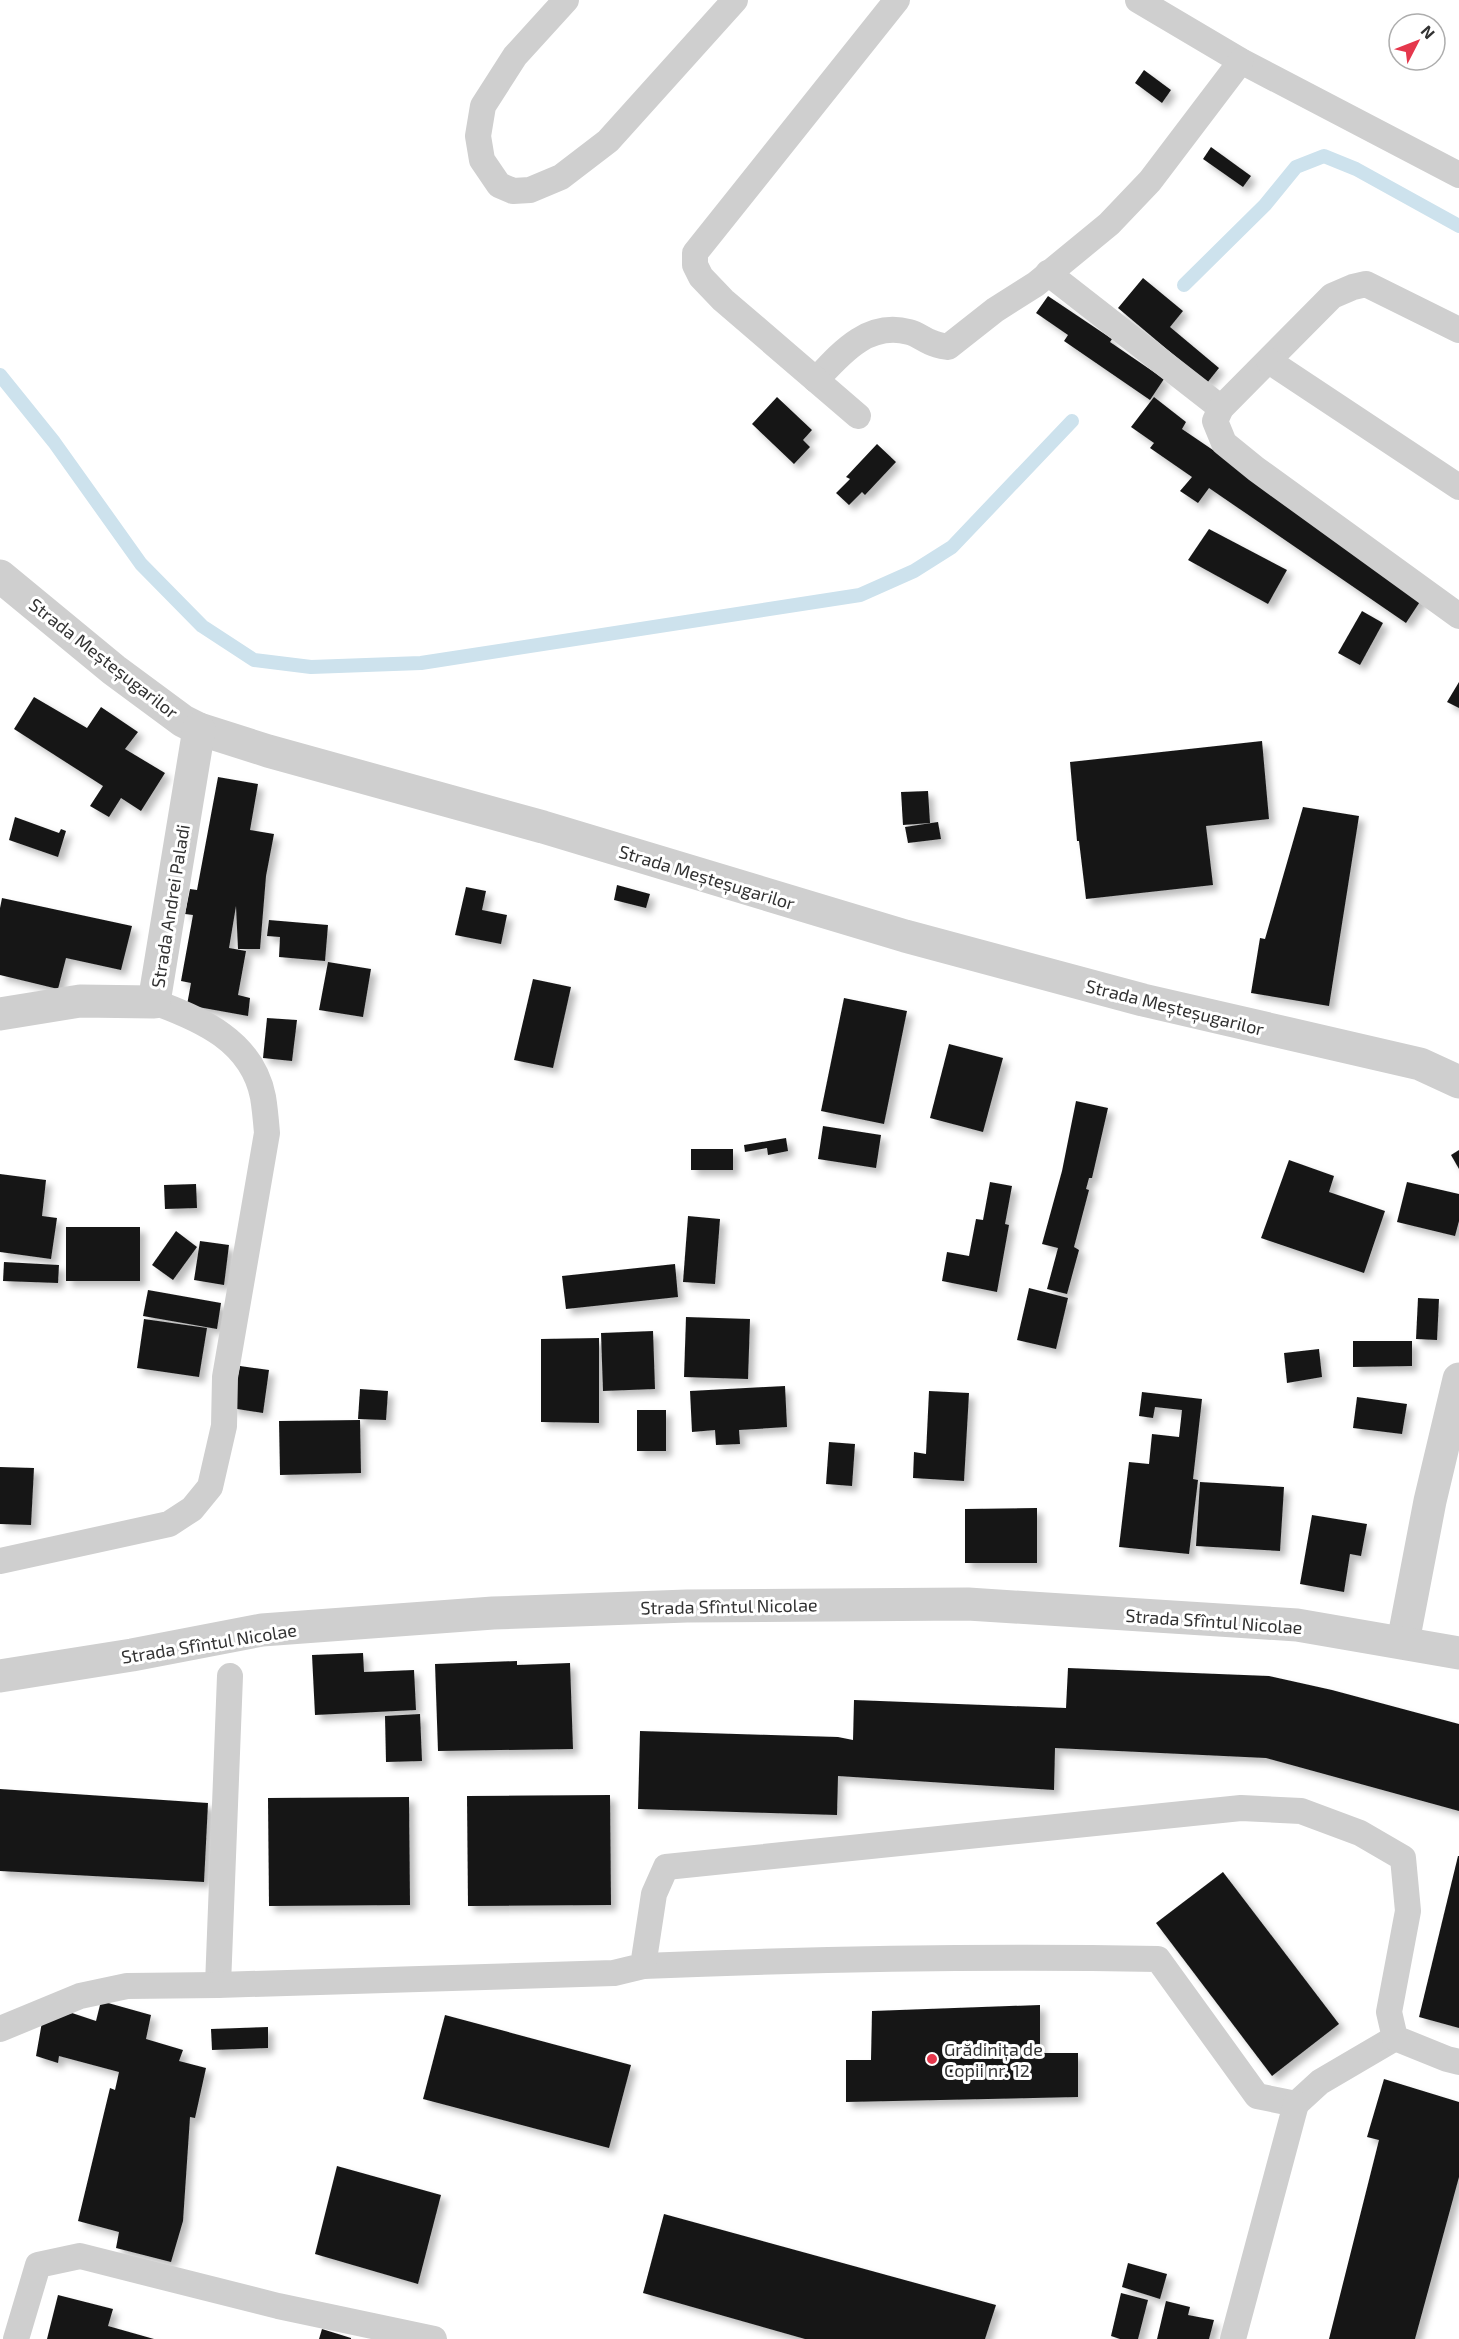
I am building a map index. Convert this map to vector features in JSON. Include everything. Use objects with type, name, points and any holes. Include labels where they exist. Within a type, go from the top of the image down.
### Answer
[{"type":"street","name":"Strada Meșteșugarilor","points":[[0,576],[123,677],[183,721],[199,729],[268,751],[543,827],[904,936],[1143,1000],[1420,1064],[1459,1082]]},
{"type":"street","name":"Strada Andrei Paladi","points":[[0,1014],[80,1001],[154,1002],[199,729]]},
{"type":"street","points":[[1420,1064],[1459,1055]]},
{"type":"street","points":[[1403,1642],[1430,1501],[1459,1379]]},
{"type":"street","name":"Strada Sfîntul Nicolae","points":[[0,1676],[132,1655],[262,1630],[493,1613],[687,1605],[968,1604],[1297,1625],[1459,1653]]},
{"type":"lane","points":[[566,0],[515,56],[483,106],[478,136],[482,160],[499,185],[513,191],[530,190],[561,177],[608,141],[735,0]]},
{"type":"lane","points":[[858,416],[723,300],[701,277],[695,265],[695,253],[897,0]]},
{"type":"lane","points":[[1137,0],[1241,61],[1459,175]]},
{"type":"lane","points":[[816,380],[853,342],[875,332],[896,329],[948,347],[1048,273],[1109,224],[1150,181],[1241,61]]},
{"type":"lane","points":[[1048,273],[1221,408]]},
{"type":"lane","points":[[1459,330],[1366,284],[1353,287],[1332,296],[1221,408],[1215,421],[1224,443],[1256,469],[1459,616]]},
{"type":"lane","points":[[1269,361],[1459,487]]},
{"type":"lane","points":[[0,1562],[169,1524],[192,1509],[210,1487],[224,1426],[225,1377],[267,1133],[260,1087],[249,1064],[238,1050],[220,1032],[208,1024],[154,1002]]},
{"type":"lane","points":[[218,1985],[230,1676]]},
{"type":"lane","points":[[643,1966],[654,1894],[666,1867],[1241,1808],[1301,1811],[1360,1833],[1403,1858],[1408,1911],[1389,2012],[1395,2038]]},
{"type":"lane","points":[[0,2030],[80,1996],[127,1986],[614,1973],[643,1966],[830,1958],[1006,1956],[1158,1959],[1257,2096],[1296,2104]]},
{"type":"lane","points":[[1395,2038],[1459,2062]]},
{"type":"lane","points":[[1233,2339],[1296,2104],[1320,2082],[1395,2038]]},
{"type":"lane","points":[[16,2339],[38,2265],[80,2256],[278,2306],[434,2339]]},
{"type":"building","points":[[1144,70],[1171,90],[1162,103],[1135,83]]},
{"type":"building","points":[[1211,147],[1251,176],[1243,187],[1203,159]]},
{"type":"building","points":[[1143,278],[1183,311],[1170,327],[1219,368],[1207,383],[1118,308]]},
{"type":"building","points":[[1048,296],[1112,339],[1110,342],[1164,379],[1150,400],[1064,341],[1068,335],[1036,313]]},
{"type":"building","points":[[777,397],[812,430],[803,440],[810,447],[794,464],[752,424]]},
{"type":"building","points":[[1154,397],[1186,422],[1182,429],[1425,594],[1406,623],[1209,488],[1198,503],[1180,491],[1192,477],[1150,448],[1154,443],[1131,427]]},
{"type":"building","points":[[877,444],[896,462],[865,495],[862,492],[849,505],[836,493],[850,479],[846,477]]},
{"type":"building","points":[[1209,529],[1287,570],[1268,604],[1188,560]]},
{"type":"building","points":[[1362,611],[1383,623],[1360,665],[1338,653]]},
{"type":"building","points":[[1459,682],[1459,708],[1447,702]]},
{"type":"building","points":[[34,697],[87,728],[101,707],[138,732],[125,749],[165,773],[141,811],[121,798],[109,817],[90,806],[103,786],[14,729]]},
{"type":"building","points":[[1262,741],[1269,819],[1206,826],[1213,885],[1086,899],[1079,841],[1077,841],[1070,762]]},
{"type":"building","points":[[218,777],[258,784],[250,830],[274,834],[266,876],[260,949],[238,949],[236,906],[229,948],[246,951],[238,995],[250,998],[248,1016],[187,1005],[191,983],[181,981],[193,915],[185,914],[190,889],[197,890]]},
{"type":"building","points":[[928,791],[930,823],[903,825],[901,792]]},
{"type":"building","points":[[1303,807],[1359,816],[1329,1006],[1251,993],[1260,938],[1265,939]]},
{"type":"building","points":[[15,817],[59,833],[61,829],[66,831],[58,857],[9,840]]},
{"type":"building","points":[[938,822],[941,839],[908,843],[905,827]]},
{"type":"building","points":[[617,885],[650,894],[646,908],[614,900]]},
{"type":"building","points":[[466,887],[486,891],[482,910],[507,915],[501,944],[455,935]]},
{"type":"building","points":[[2,898],[132,926],[121,970],[66,958],[58,989],[0,975]]},
{"type":"building","points":[[269,920],[328,925],[325,961],[279,957],[280,937],[267,936]]},
{"type":"building","points":[[328,962],[371,969],[363,1017],[319,1010]]},
{"type":"building","points":[[533,979],[571,987],[553,1068],[514,1060]]},
{"type":"building","points":[[844,998],[907,1011],[884,1124],[821,1111]]},
{"type":"building","points":[[267,1018],[297,1020],[292,1061],[263,1058]]},
{"type":"building","points":[[949,1044],[1003,1058],[983,1132],[930,1118]]},
{"type":"building","points":[[1076,1101],[1108,1108],[1092,1178],[1089,1178],[1086,1189],[1089,1190],[1074,1247],[1079,1250],[1067,1294],[1047,1289],[1058,1248],[1042,1244],[1062,1171]]},
{"type":"building","points":[[823,1126],[881,1135],[876,1168],[818,1159]]},
{"type":"building","points":[[786,1138],[788,1151],[768,1155],[767,1148],[745,1152],[744,1145]]},
{"type":"building","points":[[691,1149],[733,1149],[733,1170],[691,1170]]},
{"type":"building","points":[[1459,1150],[1459,1169],[1451,1155]]},
{"type":"building","points":[[1289,1160],[1334,1176],[1329,1192],[1385,1211],[1364,1273],[1261,1238]]},
{"type":"building","points":[[0,1174],[46,1180],[42,1216],[57,1218],[51,1259],[0,1252]]},
{"type":"building","points":[[990,1182],[1012,1186],[1005,1224],[1009,1225],[997,1292],[942,1281],[947,1252],[969,1256],[976,1219],[983,1220]]},
{"type":"building","points":[[1407,1182],[1459,1194],[1459,1221],[1455,1236],[1397,1222]]},
{"type":"building","points":[[196,1184],[197,1208],[165,1209],[164,1185]]},
{"type":"building","points":[[688,1216],[720,1219],[715,1284],[683,1282]]},
{"type":"building","points":[[66,1227],[140,1227],[140,1281],[66,1281]]},
{"type":"building","points":[[176,1231],[197,1247],[173,1280],[152,1265]]},
{"type":"building","points":[[200,1241],[229,1245],[224,1285],[194,1280]]},
{"type":"building","points":[[4,1262],[59,1265],[58,1283],[3,1281]]},
{"type":"building","points":[[675,1264],[678,1297],[566,1309],[562,1276]]},
{"type":"building","points":[[1029,1288],[1068,1298],[1056,1349],[1017,1340]]},
{"type":"building","points":[[148,1290],[221,1303],[217,1329],[143,1316]]},
{"type":"building","points":[[1418,1298],[1439,1299],[1437,1340],[1416,1339]]},
{"type":"building","points":[[686,1317],[750,1319],[748,1379],[684,1377]]},
{"type":"building","points":[[144,1319],[207,1328],[199,1377],[137,1368]]},
{"type":"building","points":[[653,1331],[655,1389],[603,1391],[601,1333]]},
{"type":"building","points":[[599,1338],[599,1423],[541,1422],[541,1339]]},
{"type":"building","points":[[1353,1341],[1412,1341],[1412,1366],[1353,1367]]},
{"type":"building","points":[[1319,1349],[1322,1377],[1287,1383],[1284,1353]]},
{"type":"building","points":[[240,1366],[269,1370],[263,1413],[231,1408]]},
{"type":"building","points":[[785,1386],[787,1427],[739,1430],[740,1444],[716,1445],[715,1430],[692,1432],[690,1391]]},
{"type":"building","points":[[360,1389],[388,1391],[386,1420],[358,1419]]},
{"type":"building","points":[[929,1391],[969,1393],[964,1481],[913,1478],[914,1452],[926,1454]]},
{"type":"building","points":[[1142,1392],[1202,1399],[1193,1479],[1198,1480],[1189,1554],[1119,1547],[1129,1462],[1149,1464],[1152,1434],[1179,1437],[1182,1410],[1155,1407],[1153,1418],[1139,1416]]},
{"type":"building","points":[[1357,1397],[1407,1404],[1402,1434],[1353,1428]]},
{"type":"building","points":[[637,1410],[666,1410],[666,1451],[637,1451]]},
{"type":"building","points":[[360,1420],[361,1473],[280,1475],[279,1421]]},
{"type":"building","points":[[829,1442],[855,1444],[852,1486],[826,1484]]},
{"type":"building","points":[[0,1467],[34,1468],[31,1525],[0,1524]]},
{"type":"building","points":[[1200,1482],[1284,1487],[1280,1551],[1196,1546]]},
{"type":"building","points":[[1037,1508],[1037,1563],[965,1563],[965,1509]]},
{"type":"building","points":[[1312,1515],[1367,1524],[1361,1556],[1350,1554],[1344,1592],[1300,1584]]},
{"type":"building","points":[[363,1653],[364,1672],[414,1670],[416,1710],[315,1715],[312,1655]]},
{"type":"building","points":[[517,1661],[517,1665],[570,1663],[573,1749],[438,1751],[435,1664]]},
{"type":"building","points":[[1068,1668],[1269,1676],[1332,1690],[1459,1724],[1459,1811],[1266,1758],[1055,1748],[1054,1790],[838,1776],[837,1815],[638,1809],[640,1731],[838,1737],[853,1740],[854,1700],[1066,1708]]},
{"type":"building","points":[[420,1714],[422,1761],[386,1762],[385,1716]]},
{"type":"building","points":[[0,1789],[208,1803],[204,1882],[0,1871]]},
{"type":"building","points":[[610,1795],[611,1905],[468,1906],[467,1796]]},
{"type":"building","points":[[409,1797],[410,1905],[269,1906],[268,1798]]},
{"type":"building","points":[[1459,1856],[1459,2028],[1419,2017]]},
{"type":"building","points":[[1223,1872],[1339,2024],[1272,2076],[1156,1923]]},
{"type":"building","points":[[101,2001],[151,2015],[146,2039],[183,2050],[179,2061],[206,2068],[195,2118],[190,2117],[183,2221],[171,2262],[116,2248],[119,2232],[78,2221],[110,2088],[115,2090],[119,2072],[59,2056],[58,2063],[36,2056],[42,2022],[72,2013],[96,2021]]},
{"type":"building","points":[[1040,2005],[1040,2053],[1078,2053],[1078,2097],[846,2102],[846,2060],[871,2060],[872,2011]]},
{"type":"building","points":[[445,2015],[631,2065],[609,2148],[423,2099]]},
{"type":"building","points":[[268,2027],[268,2048],[212,2050],[211,2029]]},
{"type":"building","points":[[1384,2079],[1459,2102],[1459,2177],[1415,2339],[1329,2339],[1379,2140],[1367,2137]]},
{"type":"building","points":[[337,2166],[441,2195],[418,2284],[315,2254]]},
{"type":"building","points":[[664,2214],[996,2305],[985,2339],[805,2339],[643,2293]]},
{"type":"building","points":[[1128,2263],[1167,2274],[1160,2299],[1122,2287]]},
{"type":"building","points":[[1121,2293],[1148,2300],[1138,2339],[1120,2339],[1111,2336]]},
{"type":"building","points":[[58,2295],[113,2309],[108,2326],[154,2339],[47,2339]]},
{"type":"building","points":[[1166,2301],[1190,2307],[1188,2315],[1214,2320],[1209,2339],[1157,2339]]},
{"type":"building","points":[[322,2329],[351,2338],[351,2339],[319,2339]]},
{"type":"waterway","points":[[1184,285],[1265,205],[1296,167],[1324,156],[1356,169],[1459,226]]},
{"type":"waterway","points":[[0,375],[54,442],[141,564],[202,626],[254,660],[311,667],[421,663],[860,595],[914,571],[952,547],[1072,421]]},
{"type":"place","name":"Grădinița de Copii nr. 12","points":[[932,2059]]}]
